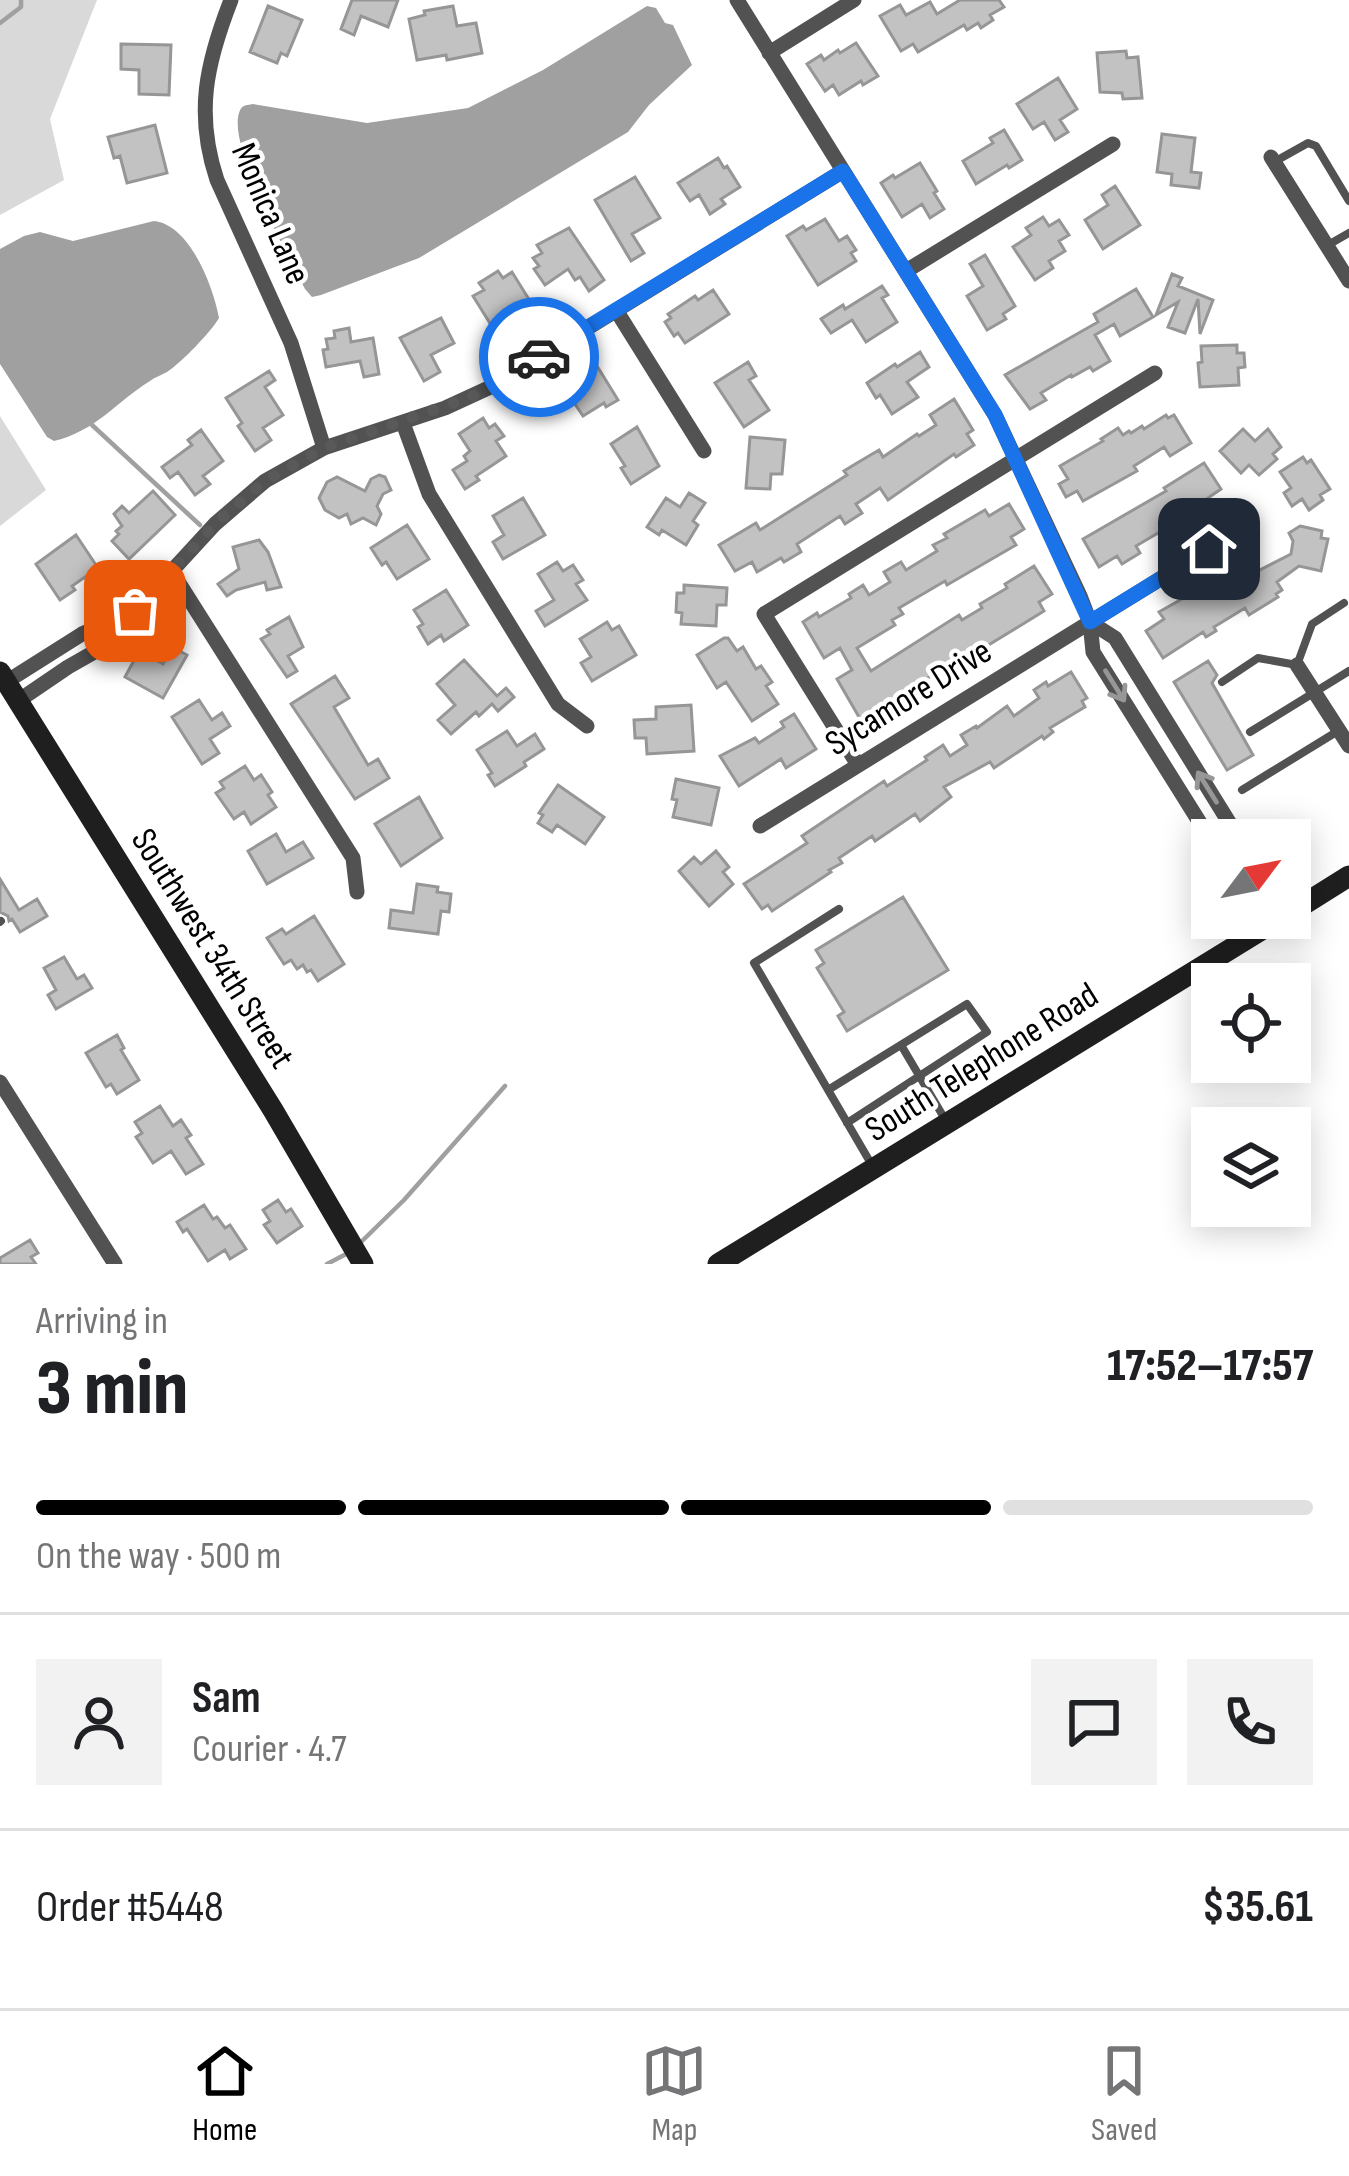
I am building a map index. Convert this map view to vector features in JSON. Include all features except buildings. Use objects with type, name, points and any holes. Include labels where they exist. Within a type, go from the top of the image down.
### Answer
[{"type":"main road","name":"Southwest 34th Street","points":[[8,685],[273,1110],[363,1264]]},
{"type":"main road","points":[[1311,900],[1349,876]]},
{"type":"main road","name":"South Telephone Road","points":[[718,1264],[1240,939]]},
{"type":"street","name":"Monica Lane","points":[[231,0],[214,41],[206,80],[205,131],[218,180],[291,343],[324,448]]},
{"type":"street","points":[[737,0],[995,415],[1090,622],[1094,652],[1198,819]]},
{"type":"street","points":[[770,53],[854,0]]},
{"type":"street","points":[[906,271],[1113,144]]},
{"type":"street","points":[[1273,159],[1349,280]]},
{"type":"street","points":[[8,685],[68,667],[112,642],[135,611],[241,500],[288,467],[324,448],[446,408],[495,385],[843,171]]},
{"type":"street","points":[[616,310],[704,451]]},
{"type":"street","points":[[858,765],[764,614],[1155,373]]},
{"type":"street","points":[[403,423],[429,494],[557,704],[587,726]]},
{"type":"street","name":"Sycamore Drive","points":[[760,826],[1249,524]]},
{"type":"street","points":[[172,572],[352,858],[357,892]]},
{"type":"street","points":[[8,685],[101,623],[135,611]]},
{"type":"street","points":[[1090,622],[1115,638],[1227,819]]},
{"type":"street","points":[[58,650],[68,667]]},
{"type":"street","points":[[1298,665],[1346,738]]},
{"type":"street","points":[[0,1082],[115,1264]]},
{"type":"lane","points":[[1273,159],[1308,143],[1316,146],[1349,201]]},
{"type":"lane","points":[[1327,246],[1349,232]]},
{"type":"lane","points":[[1222,682],[1258,658],[1298,665],[1312,624],[1344,603]]},
{"type":"lane","points":[[1250,732],[1349,671]]},
{"type":"lane","points":[[1153,746],[1173,733]]},
{"type":"lane","points":[[1241,790],[1346,738]]},
{"type":"lane","points":[[838,909],[754,962],[874,1168]]},
{"type":"lane","points":[[828,1090],[967,1004],[987,1032],[847,1123]]},
{"type":"lane","points":[[901,1045],[947,1123]]},
{"type":"shaded area","points":[[0,0],[97,0],[50,119],[64,180],[0,215]]},
{"type":"shaded area","points":[[647,6],[656,8],[665,23],[673,25],[692,65],[628,132],[419,258],[321,295],[312,297],[305,289],[242,150],[238,129],[243,107],[253,104],[367,123],[468,108],[543,70]]},
{"type":"shaded area","points":[[154,221],[167,225],[189,245],[205,274],[219,318],[173,368],[94,423],[54,441],[0,364],[0,249],[40,232],[73,241]]},
{"type":"shaded area","points":[[0,416],[46,490],[0,526]]},
{"type":"waterway","points":[[0,23],[21,7],[21,0]]},
{"type":"waterway","points":[[92,425],[200,525]]},
{"type":"waterway","points":[[358,1245],[505,1086]]},
{"type":"waterway","points":[[327,1264],[350,1252]]},
{"type":"way so far","points":[[135,611],[215,524],[265,481],[324,448],[471,397],[539,357]]},
{"type":"route","points":[[539,357],[843,171],[995,415],[1090,622],[1209,549]]}]
